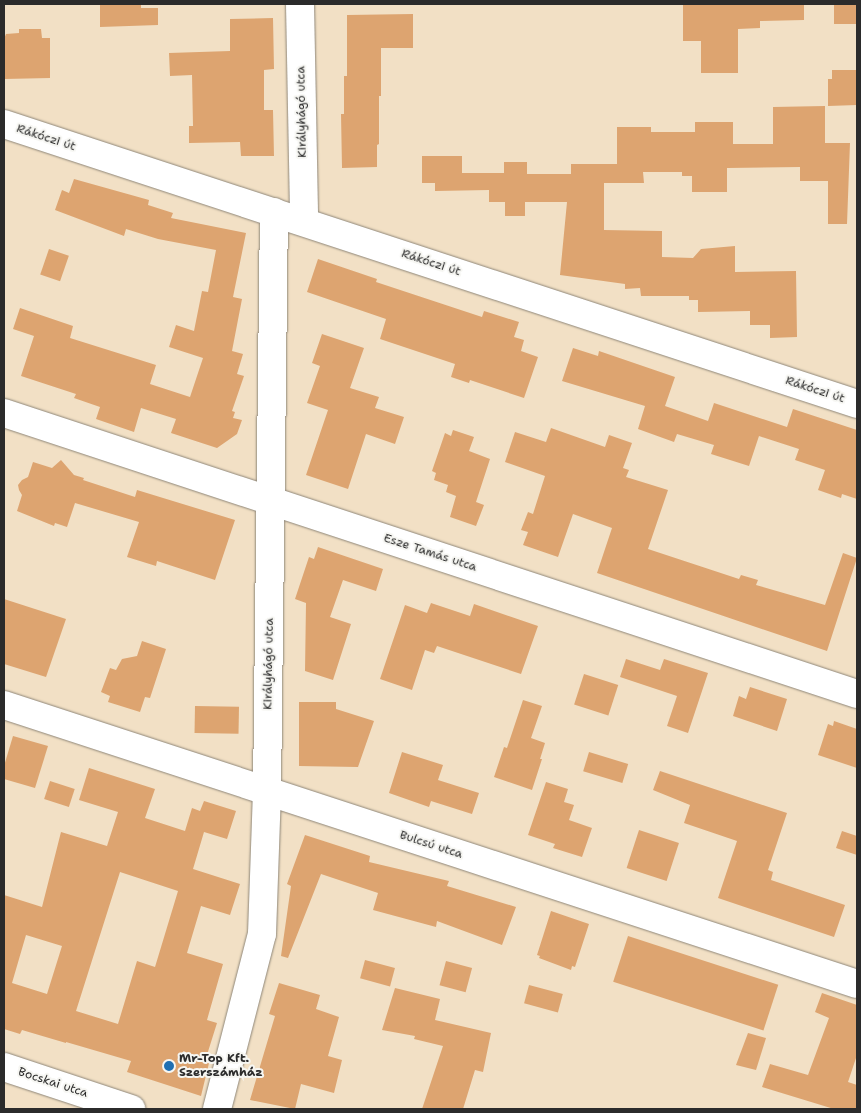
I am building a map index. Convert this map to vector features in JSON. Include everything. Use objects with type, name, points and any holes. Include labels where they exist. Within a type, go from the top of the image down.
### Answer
[{"type":"street","name":"Királyhágó utca","points":[[300,4],[304,221]]},
{"type":"street","name":"Rákóczi út","points":[[4,124],[857,404]]},
{"type":"street","name":"Királyhágó utca","points":[[217,1109],[262,934],[267,791],[274,212]]},
{"type":"street","name":"Esze Tamás utca","points":[[4,413],[857,694]]},
{"type":"street","name":"Bulcsú utca","points":[[4,705],[857,984]]},
{"type":"street","name":"Bocskai utca","points":[[4,1067],[131,1109]]},
{"type":"building","points":[[100,4],[141,4],[141,8],[158,8],[158,25],[100,27]]},
{"type":"building","points":[[683,4],[804,4],[804,20],[760,21],[760,28],[738,29],[738,73],[701,73],[701,41],[683,41]]},
{"type":"building","points":[[834,4],[857,4],[857,24],[834,24]]},
{"type":"building","points":[[413,14],[413,48],[381,48],[381,96],[379,96],[377,167],[342,168],[341,114],[344,114],[344,76],[347,76],[347,15]]},
{"type":"building","points":[[273,18],[274,69],[264,70],[264,110],[273,110],[274,156],[241,156],[240,142],[189,143],[189,126],[193,126],[192,75],[170,76],[169,53],[230,51],[230,19]]},
{"type":"building","points":[[19,29],[41,29],[42,38],[50,38],[50,78],[4,79],[4,39],[6,34],[19,33]]},
{"type":"building","points":[[832,70],[857,70],[857,105],[828,106],[828,79],[832,79]]},
{"type":"building","points":[[825,106],[825,143],[850,143],[847,224],[828,224],[828,181],[800,181],[800,167],[727,168],[727,192],[692,192],[692,176],[682,176],[682,172],[643,172],[644,183],[604,183],[604,230],[662,231],[662,257],[693,258],[701,249],[735,246],[735,272],[796,271],[797,337],[770,338],[770,325],[750,325],[750,311],[698,312],[698,300],[689,300],[689,296],[641,296],[640,288],[625,289],[625,284],[560,275],[567,202],[525,202],[525,216],[505,216],[505,202],[489,202],[489,190],[435,191],[435,183],[422,183],[422,156],[462,156],[462,173],[504,173],[504,162],[527,162],[527,174],[571,174],[571,164],[617,164],[617,127],[651,127],[651,132],[695,132],[695,122],[733,122],[733,144],[773,144],[773,107]]},
{"type":"building","points":[[74,179],[149,200],[148,205],[173,213],[171,218],[246,233],[233,297],[242,299],[232,351],[243,354],[237,374],[244,376],[232,411],[235,412],[233,418],[242,420],[237,434],[217,448],[171,433],[176,419],[141,408],[134,432],[96,419],[100,407],[74,398],[76,394],[21,376],[34,336],[13,329],[20,308],[73,326],[70,338],[156,365],[150,384],[190,397],[203,358],[169,347],[176,325],[194,331],[202,291],[208,292],[216,250],[158,239],[126,229],[124,236],[55,210],[62,190],[69,193]]},
{"type":"building","points":[[49,249],[69,256],[60,281],[40,275]]},
{"type":"building","points":[[318,259],[377,279],[376,282],[482,317],[484,311],[519,322],[514,337],[524,340],[521,351],[538,357],[524,398],[470,380],[469,383],[451,377],[455,364],[380,339],[386,319],[307,292]]},
{"type":"building","points":[[322,334],[364,348],[350,388],[379,397],[375,408],[404,417],[395,444],[366,434],[348,489],[306,475],[328,410],[307,403],[320,366],[312,363]]},
{"type":"building","points":[[573,348],[598,356],[599,351],[675,377],[665,406],[708,421],[714,403],[787,427],[793,409],[857,430],[857,499],[842,494],[841,498],[818,490],[825,470],[795,460],[799,449],[759,436],[749,466],[711,454],[714,445],[677,434],[674,442],[638,429],[645,406],[562,381]]},
{"type":"building","points":[[551,428],[605,447],[609,435],[632,443],[623,468],[629,470],[626,477],[668,490],[648,549],[739,579],[741,575],[758,580],[756,585],[825,605],[843,553],[857,558],[827,651],[597,573],[612,528],[573,514],[558,557],[523,545],[528,532],[521,530],[528,512],[533,514],[545,476],[505,462],[515,432],[546,442]]},
{"type":"building","points":[[453,430],[474,437],[469,451],[490,459],[476,502],[484,505],[476,526],[450,517],[456,496],[446,492],[448,485],[434,480],[436,473],[432,471],[445,433],[451,436]]},
{"type":"building","points":[[61,460],[74,475],[84,478],[83,480],[135,497],[137,490],[235,520],[215,580],[157,561],[156,566],[127,557],[139,522],[75,503],[67,527],[55,523],[54,526],[17,511],[22,495],[18,485],[28,477],[33,462],[52,468]]},
{"type":"building","points":[[318,547],[383,569],[376,591],[343,580],[330,617],[351,624],[333,680],[305,671],[306,603],[295,599],[309,557],[314,559]]},
{"type":"building","points":[[4,599],[66,619],[46,677],[4,664]]},
{"type":"building","points":[[431,603],[470,616],[474,604],[538,626],[521,674],[437,646],[434,653],[425,650],[412,690],[380,679],[405,605],[427,613]]},
{"type":"building","points":[[142,641],[166,649],[150,698],[145,697],[140,712],[108,702],[110,696],[101,692],[110,668],[116,670],[122,659],[137,656]]},
{"type":"building","points":[[626,659],[660,670],[664,659],[708,673],[688,733],[667,726],[677,696],[620,677]]},
{"type":"building","points":[[584,674],[618,685],[608,716],[574,704]]},
{"type":"building","points":[[750,687],[787,699],[777,731],[733,716],[739,696],[746,699]]},
{"type":"building","points":[[523,700],[542,706],[531,738],[545,743],[532,790],[494,777],[504,747],[507,748]]},
{"type":"building","points":[[299,702],[336,702],[336,709],[374,721],[358,767],[299,766]]},
{"type":"building","points":[[195,706],[239,707],[239,734],[195,733]]},
{"type":"building","points":[[834,721],[857,729],[857,768],[818,755],[828,724],[833,726]]},
{"type":"building","points":[[13,736],[48,746],[35,788],[4,779],[4,766]]},
{"type":"building","points":[[402,752],[443,765],[438,780],[479,793],[472,814],[431,801],[429,807],[389,793]]},
{"type":"building","points":[[589,752],[628,764],[622,783],[583,771]]},
{"type":"building","points":[[89,768],[155,789],[145,818],[185,831],[192,808],[200,811],[204,801],[236,811],[227,839],[204,832],[193,869],[240,884],[230,915],[201,906],[187,953],[223,964],[207,1020],[217,1023],[206,1058],[210,1059],[201,1096],[127,1072],[131,1061],[22,1030],[20,1034],[4,1029],[4,895],[42,907],[61,832],[107,846],[118,812],[79,800]],"holes":[[[120,872],[178,891],[155,967],[137,961],[118,1024],[76,1011]],[[26,935],[62,946],[47,994],[12,983]]]},
{"type":"building","points":[[660,771],[787,813],[768,870],[773,872],[771,880],[845,905],[834,937],[718,898],[737,841],[684,823],[690,805],[653,790]]},
{"type":"building","points":[[50,781],[75,789],[69,807],[44,799]]},
{"type":"building","points":[[546,782],[568,789],[564,802],[574,805],[569,820],[592,828],[582,857],[553,848],[555,844],[528,835]]},
{"type":"building","points":[[639,830],[679,843],[667,881],[627,868]]},
{"type":"building","points":[[842,831],[857,836],[857,855],[836,848]]},
{"type":"building","points":[[305,835],[370,856],[369,862],[449,881],[447,886],[516,907],[502,945],[437,921],[436,927],[373,910],[378,893],[321,874],[288,958],[281,956],[291,886],[287,884]]},
{"type":"building","points":[[551,911],[589,924],[575,967],[572,966],[571,970],[539,958],[540,956],[537,955]]},
{"type":"building","points":[[628,936],[778,985],[763,1030],[613,982]]},
{"type":"building","points":[[365,960],[395,968],[390,986],[360,978]]},
{"type":"building","points":[[446,961],[472,968],[466,992],[440,985]]},
{"type":"building","points":[[279,983],[320,995],[316,1009],[339,1017],[328,1056],[342,1060],[334,1093],[301,1084],[295,1109],[250,1100],[275,1016],[269,1014]]},
{"type":"building","points":[[529,985],[563,994],[558,1012],[524,1003]]},
{"type":"building","points":[[395,988],[440,999],[435,1020],[491,1033],[483,1072],[475,1070],[463,1109],[422,1109],[443,1046],[414,1039],[415,1036],[382,1030]]},
{"type":"building","points":[[822,993],[857,1005],[857,1055],[848,1082],[857,1085],[857,1109],[834,1109],[762,1087],[770,1064],[808,1075],[829,1018],[815,1012]]},
{"type":"building","points":[[748,1033],[766,1038],[756,1070],[736,1065]]},
{"type":"place","name":"Mr-Top Kft. Szerszámház","points":[[169,1066]]}]
